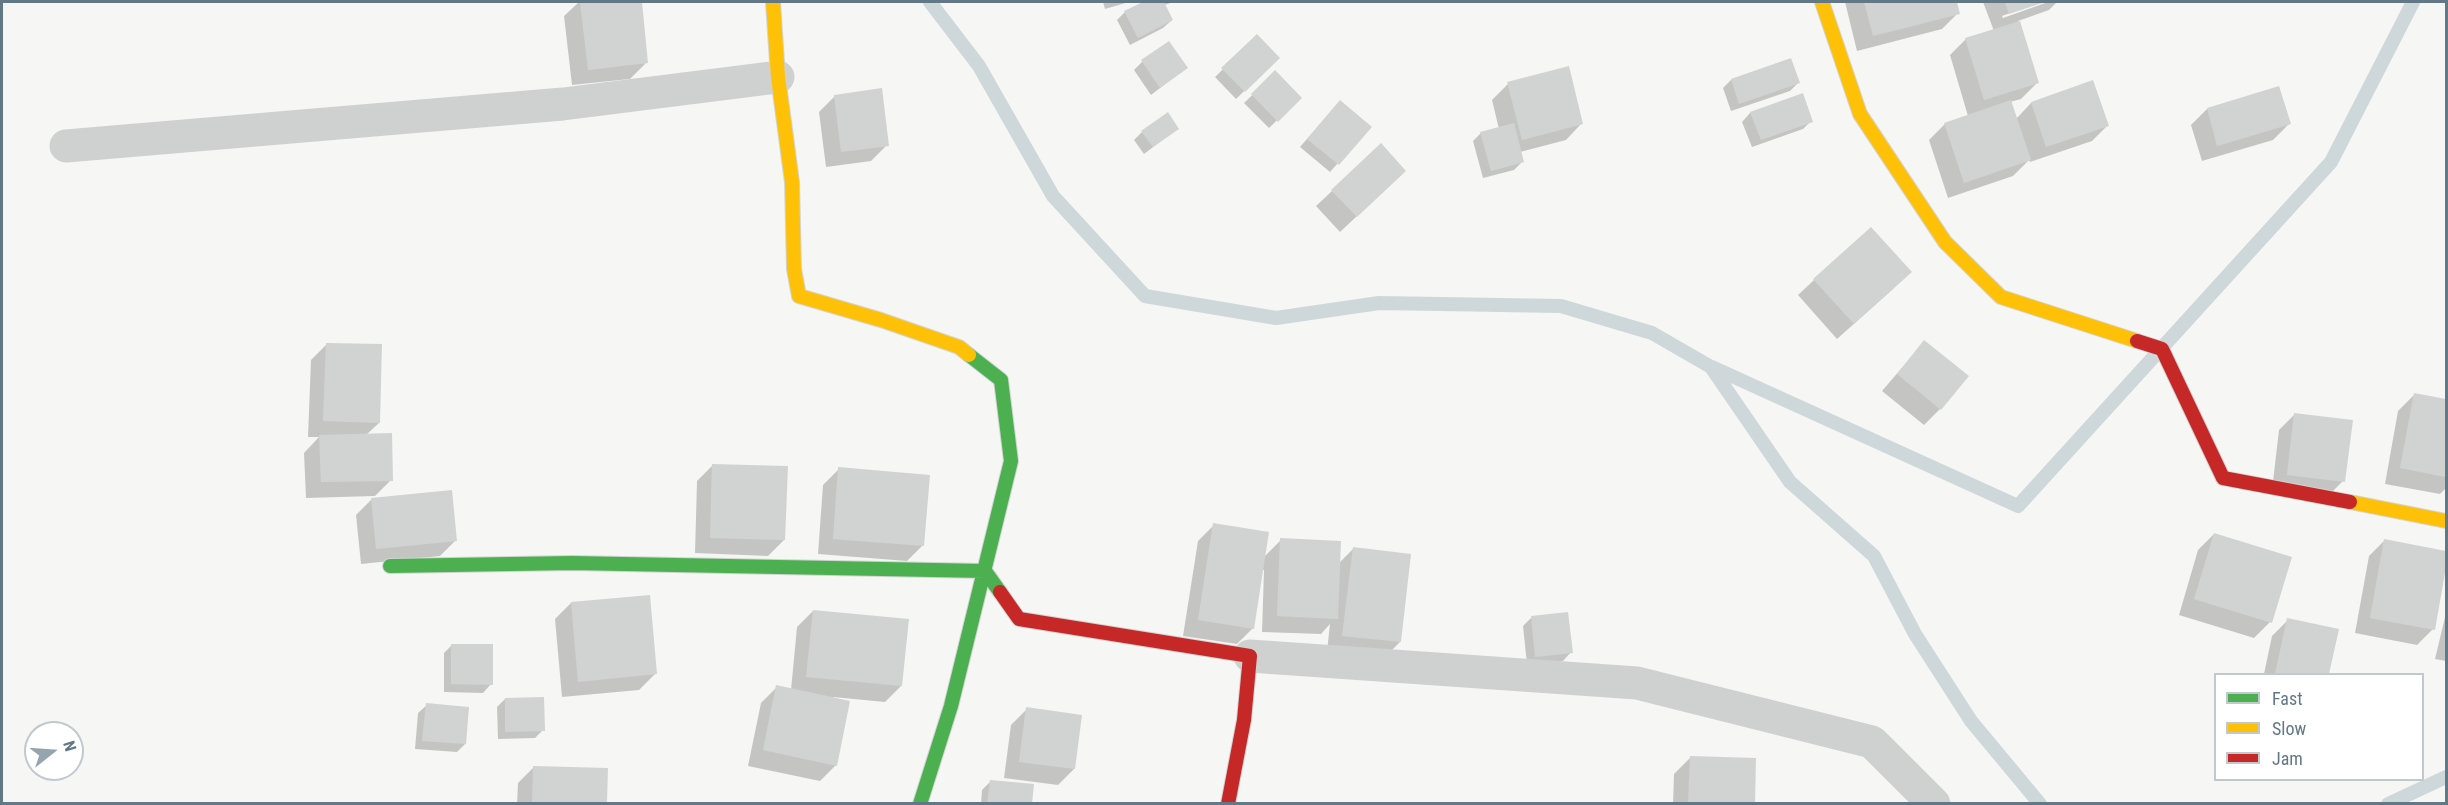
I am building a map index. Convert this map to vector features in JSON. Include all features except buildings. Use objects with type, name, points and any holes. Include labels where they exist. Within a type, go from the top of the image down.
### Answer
[{"type":"street","points":[[773,2],[778,77],[792,182],[794,269],[798,296],[881,320],[959,347],[1001,380],[1011,461],[951,706],[920,804]]},
{"type":"street","points":[[1822,2],[1860,114],[1945,242],[2001,297],[2162,350],[2223,478],[2446,520]]},
{"type":"street","points":[[66,146],[562,104],[778,77]]},
{"type":"street","points":[[390,566],[572,562],[985,571]]},
{"type":"street","points":[[985,571],[1019,619],[1250,656],[1637,683],[1872,742],[1934,804]]},
{"type":"street","points":[[1227,804],[1244,720],[1250,656]]},
{"type":"waterway","points":[[930,2],[979,66],[1053,196],[1145,296],[1276,318],[1379,303],[1561,306],[1652,333],[1711,367],[1790,482],[1874,556],[1915,634],[1971,721],[2040,804]]},
{"type":"waterway","points":[[1712,367],[2018,506],[2331,162],[2413,2]]},
{"type":"waterway","points":[[2388,804],[2446,777]]},
{"type":"traffic: fast","points":[[920,804],[951,706],[1011,461],[1001,380],[969,355]]},
{"type":"traffic: fast","points":[[390,566],[572,563],[985,571],[1000,592]]},
{"type":"traffic: slow","points":[[773,2],[778,77],[792,182],[794,269],[799,296],[881,320],[959,347],[969,355]]},
{"type":"traffic: slow","points":[[1822,2],[1860,114],[1945,242],[2001,297],[2137,341]]},
{"type":"traffic: slow","points":[[2350,502],[2446,521]]},
{"type":"traffic: jam","points":[[2137,341],[2162,349],[2223,478],[2350,502]]},
{"type":"traffic: jam","points":[[1000,592],[1019,619],[1250,656],[1244,720],[1228,804]]}]
